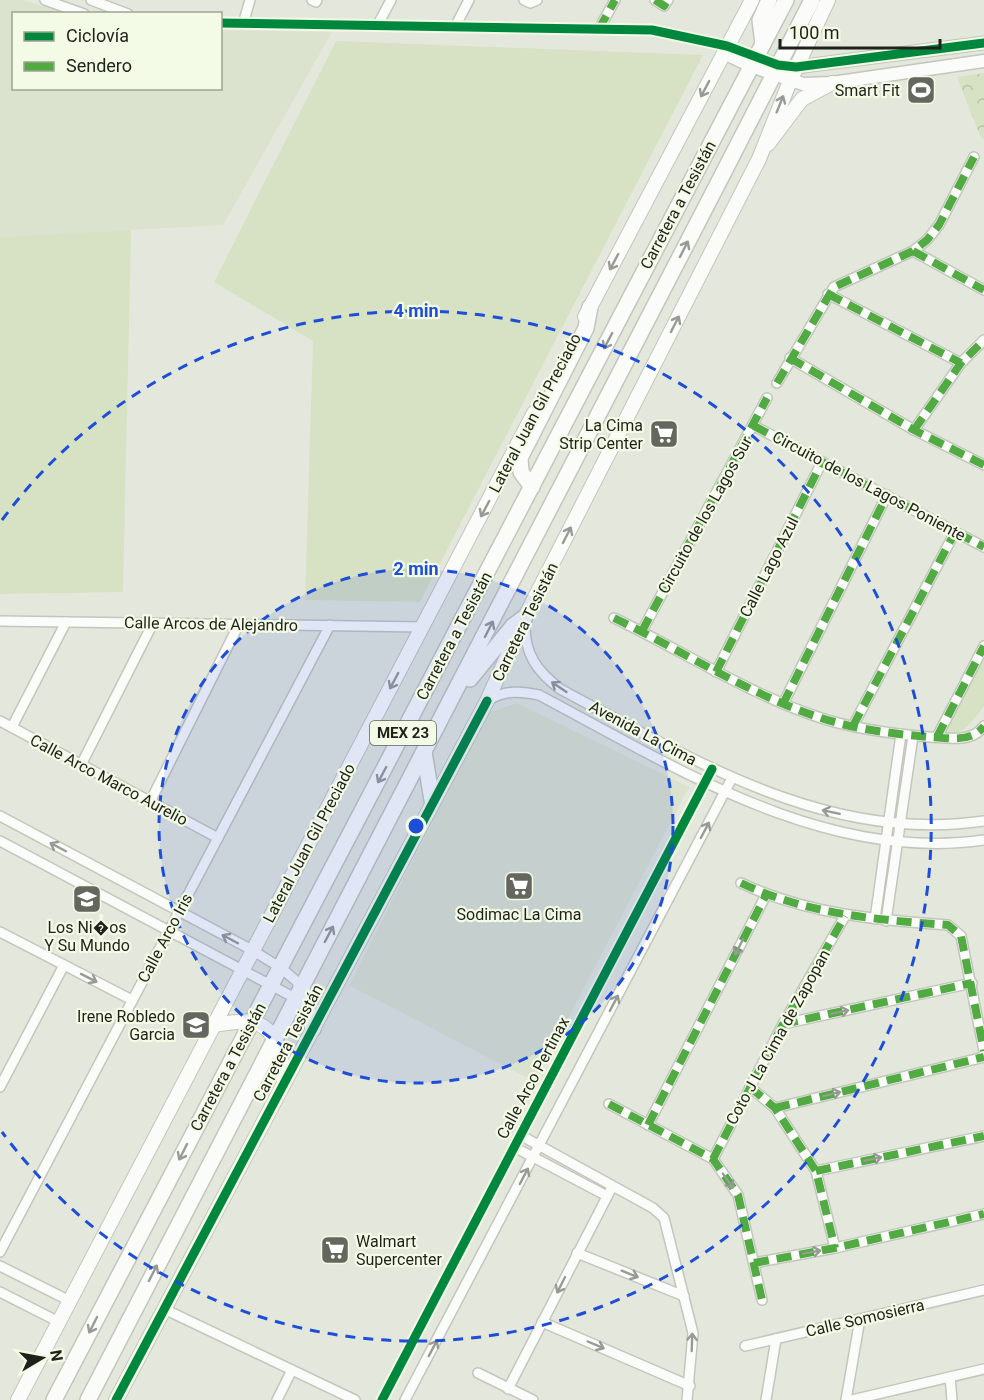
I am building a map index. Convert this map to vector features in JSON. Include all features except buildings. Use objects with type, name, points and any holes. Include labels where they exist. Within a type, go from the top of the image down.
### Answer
[{"type":"main road","name":"Lateral Juan Gil Preciado","points":[[18,1400],[57,1321],[590,307],[722,47],[752,0]]},
{"type":"main road","points":[[763,44],[760,20],[769,0]]},
{"type":"main road","name":"Carretera a Tesistán","points":[[54,1400],[786,0]]},
{"type":"main road","name":"Carretera a Tesistán","points":[[88,1400],[298,992],[453,699],[812,0]]},
{"type":"main road","points":[[760,154],[796,67],[828,0]]},
{"type":"main road","points":[[760,154],[780,131],[802,99],[832,83]]},
{"type":"main road","name":"Carretera Tesistán","points":[[116,1400],[284,1080],[394,878],[432,800],[487,701],[525,617],[760,154]]},
{"type":"main road","points":[[532,487],[521,472],[520,458],[586,328],[590,307]]},
{"type":"main road","points":[[453,699],[513,626],[525,617]]},
{"type":"main road","points":[[424,752],[432,800]]},
{"type":"main road","points":[[298,992],[313,1029]]},
{"type":"main road","points":[[213,1024],[251,1022],[267,1031],[282,1053],[284,1080]]},
{"type":"main road","points":[[48,1400],[63,1383]]},
{"type":"street","points":[[45,0],[78,12]]},
{"type":"street","points":[[91,0],[115,8]]},
{"type":"street","points":[[243,24],[250,0]]},
{"type":"street","points":[[312,0],[317,0]]},
{"type":"street","points":[[377,26],[391,0]]},
{"type":"street","points":[[455,27],[469,0]]},
{"type":"street","points":[[524,0],[530,3],[537,0]]},
{"type":"street","points":[[599,29],[615,0]]},
{"type":"street","points":[[655,0],[666,3]]},
{"type":"street","points":[[222,23],[652,30],[722,47],[776,70],[790,81],[803,84],[832,83],[984,61]]},
{"type":"street","points":[[776,70],[984,43]]},
{"type":"street","points":[[945,48],[948,65]]},
{"type":"street","points":[[777,383],[834,287],[913,251],[939,225],[974,157]]},
{"type":"street","points":[[913,251],[984,290]]},
{"type":"street","points":[[828,294],[961,363]]},
{"type":"street","points":[[914,430],[961,363],[984,340]]},
{"type":"street","points":[[790,358],[914,430],[983,462]]},
{"type":"street","name":"Circuito de los Lagos Sur","points":[[642,631],[768,398]]},
{"type":"street","name":"Circuito de los Lagos Poniente","points":[[754,426],[984,547]]},
{"type":"street","name":"Calle Lago Azul","points":[[716,672],[822,462]]},
{"type":"street","points":[[783,704],[887,495]]},
{"type":"street","points":[[854,726],[955,532]]},
{"type":"street","name":"Avenida La Cima","points":[[525,617],[526,644],[531,661],[552,683],[712,769],[758,790],[821,810],[888,822],[946,825],[984,821]]},
{"type":"street","points":[[614,618],[716,672],[783,704],[822,719],[913,736],[967,738],[979,733],[984,726]]},
{"type":"street","name":"Calle Arcos de Alejandro","points":[[0,621],[423,627]]},
{"type":"street","points":[[12,727],[66,622]]},
{"type":"street","points":[[81,765],[153,623]]},
{"type":"street","points":[[150,802],[239,624]]},
{"type":"street","name":"Calle Arco Iris","points":[[0,1252],[330,625]]},
{"type":"street","points":[[937,737],[984,646]]},
{"type":"street","name":"Avenida La Cima","points":[[487,701],[498,695],[527,693],[539,695],[705,782],[771,811],[810,823],[886,839],[951,843],[984,840]]},
{"type":"street","points":[[571,712],[577,698]]},
{"type":"street","name":"Calle Arco Marco Aurelio","points":[[0,721],[218,838]]},
{"type":"street","points":[[875,919],[901,734]]},
{"type":"street","points":[[886,921],[913,736]]},
{"type":"street","name":"Calle Arco Pertinax","points":[[382,1400],[712,769]]},
{"type":"street","points":[[405,1400],[732,778]]},
{"type":"street","points":[[892,793],[904,795]]},
{"type":"street","points":[[0,816],[252,950],[281,968],[298,992]]},
{"type":"street","points":[[0,841],[271,985],[298,992]]},
{"type":"street","points":[[882,866],[894,867]]},
{"type":"street","points":[[741,883],[766,895],[845,916],[948,925],[956,929],[961,936],[972,983],[984,1051]]},
{"type":"street","points":[[648,1125],[766,895]]},
{"type":"street","name":"Coto J La Cima de Zapopan","points":[[713,1158],[783,1024],[845,916]]},
{"type":"street","points":[[0,932],[132,1000]]},
{"type":"street","points":[[0,1087],[64,965]]},
{"type":"street","points":[[783,1024],[972,983]]},
{"type":"street","points":[[775,1108],[984,1057]]},
{"type":"street","points":[[750,1088],[775,1108],[816,1171],[835,1248]]},
{"type":"street","points":[[609,1104],[713,1158],[738,1195],[762,1300]]},
{"type":"street","points":[[520,1135],[557,1156],[609,1191]]},
{"type":"street","points":[[816,1171],[984,1136]]},
{"type":"street","points":[[514,1147],[551,1167],[653,1208],[664,1218],[693,1333],[687,1400]]},
{"type":"street","points":[[551,1167],[557,1156]]},
{"type":"street","points":[[508,1389],[609,1191]]},
{"type":"street","points":[[754,1263],[835,1248],[984,1214]]},
{"type":"street","points":[[577,1253],[684,1296]]},
{"type":"street","points":[[0,1266],[68,1300]]},
{"type":"street","name":"Calle Somosierra","points":[[745,1346],[984,1290]]},
{"type":"street","points":[[0,1292],[57,1321]]},
{"type":"street","points":[[164,1309],[355,1400]]},
{"type":"street","points":[[846,1400],[860,1319]]},
{"type":"street","points":[[542,1322],[690,1386]]},
{"type":"street","points":[[766,1400],[776,1339]]},
{"type":"street","points":[[852,1400],[984,1369]]},
{"type":"street","points":[[277,1400],[292,1370]]},
{"type":"street","points":[[478,1373],[533,1400]]},
{"type":"street","points":[[950,1377],[952,1400]]},
{"type":"shaded area","points":[[0,0],[23,0],[62,12],[12,12],[12,90],[222,90],[222,30],[332,32],[223,225],[0,237]]},
{"type":"shaded area","name":"Sodimac La Cima","points":[[517,703],[689,787],[535,1082],[349,985],[488,713]]},
{"type":"green space","points":[[336,41],[703,55],[420,602],[305,600],[313,341],[214,282]]},
{"type":"green space","points":[[984,73],[984,139],[981,138],[957,77]]},
{"type":"green space","points":[[131,230],[123,592],[0,594],[0,237]]},
{"type":"green space","points":[[984,646],[984,706],[964,729],[952,735],[937,737]]},
{"type":"marked path","points":[[599,29],[615,0]]},
{"type":"marked path","points":[[655,0],[664,6],[668,0]]},
{"type":"marked path","points":[[777,383],[834,287],[913,251],[927,240],[939,225],[974,157]]},
{"type":"marked path","points":[[913,251],[984,290]]},
{"type":"marked path","points":[[828,294],[961,363]]},
{"type":"marked path","points":[[914,430],[961,363],[984,340]]},
{"type":"marked path","points":[[790,358],[914,430],[984,465]]},
{"type":"marked path","points":[[642,631],[767,398]]},
{"type":"marked path","points":[[754,426],[984,547]]},
{"type":"marked path","points":[[716,672],[822,462]]},
{"type":"marked path","points":[[783,704],[887,495]]},
{"type":"marked path","points":[[853,726],[955,532]]},
{"type":"marked path","points":[[614,618],[768,697],[834,722],[888,733],[952,738],[973,735],[984,726]]},
{"type":"marked path","points":[[937,737],[984,646]]},
{"type":"marked path","points":[[741,883],[766,894],[816,909],[868,918],[948,925],[961,936],[984,1051]]},
{"type":"marked path","points":[[648,1125],[766,895]]},
{"type":"marked path","points":[[713,1159],[783,1024],[845,916]]},
{"type":"marked path","points":[[783,1024],[972,983]]},
{"type":"marked path","points":[[775,1108],[984,1057]]},
{"type":"marked path","points":[[750,1087],[775,1108],[816,1171],[835,1248]]},
{"type":"marked path","points":[[609,1104],[713,1159],[738,1195],[762,1300]]},
{"type":"marked path","points":[[816,1171],[984,1136]]},
{"type":"marked path","points":[[754,1263],[835,1248],[984,1214]]},
{"type":"cycle path","points":[[222,23],[652,30],[727,46],[778,65],[796,67],[984,43]]},
{"type":"cycle path","points":[[116,1400],[487,701]]},
{"type":"cycle path","points":[[382,1400],[712,769]]},
{"type":"place","name":"Smart Fit","points":[[921,90]]},
{"type":"place","name":"La Cima Strip Center","points":[[664,434]]},
{"type":"place","name":"Sodimac La Cima","points":[[519,886]]},
{"type":"place","name":"Los Ni�os Y Su Mundo","points":[[87,899]]},
{"type":"place","name":"Irene Robledo Garcia","points":[[196,1025]]},
{"type":"place","name":"Walmart Supercenter","points":[[335,1250]]}]
